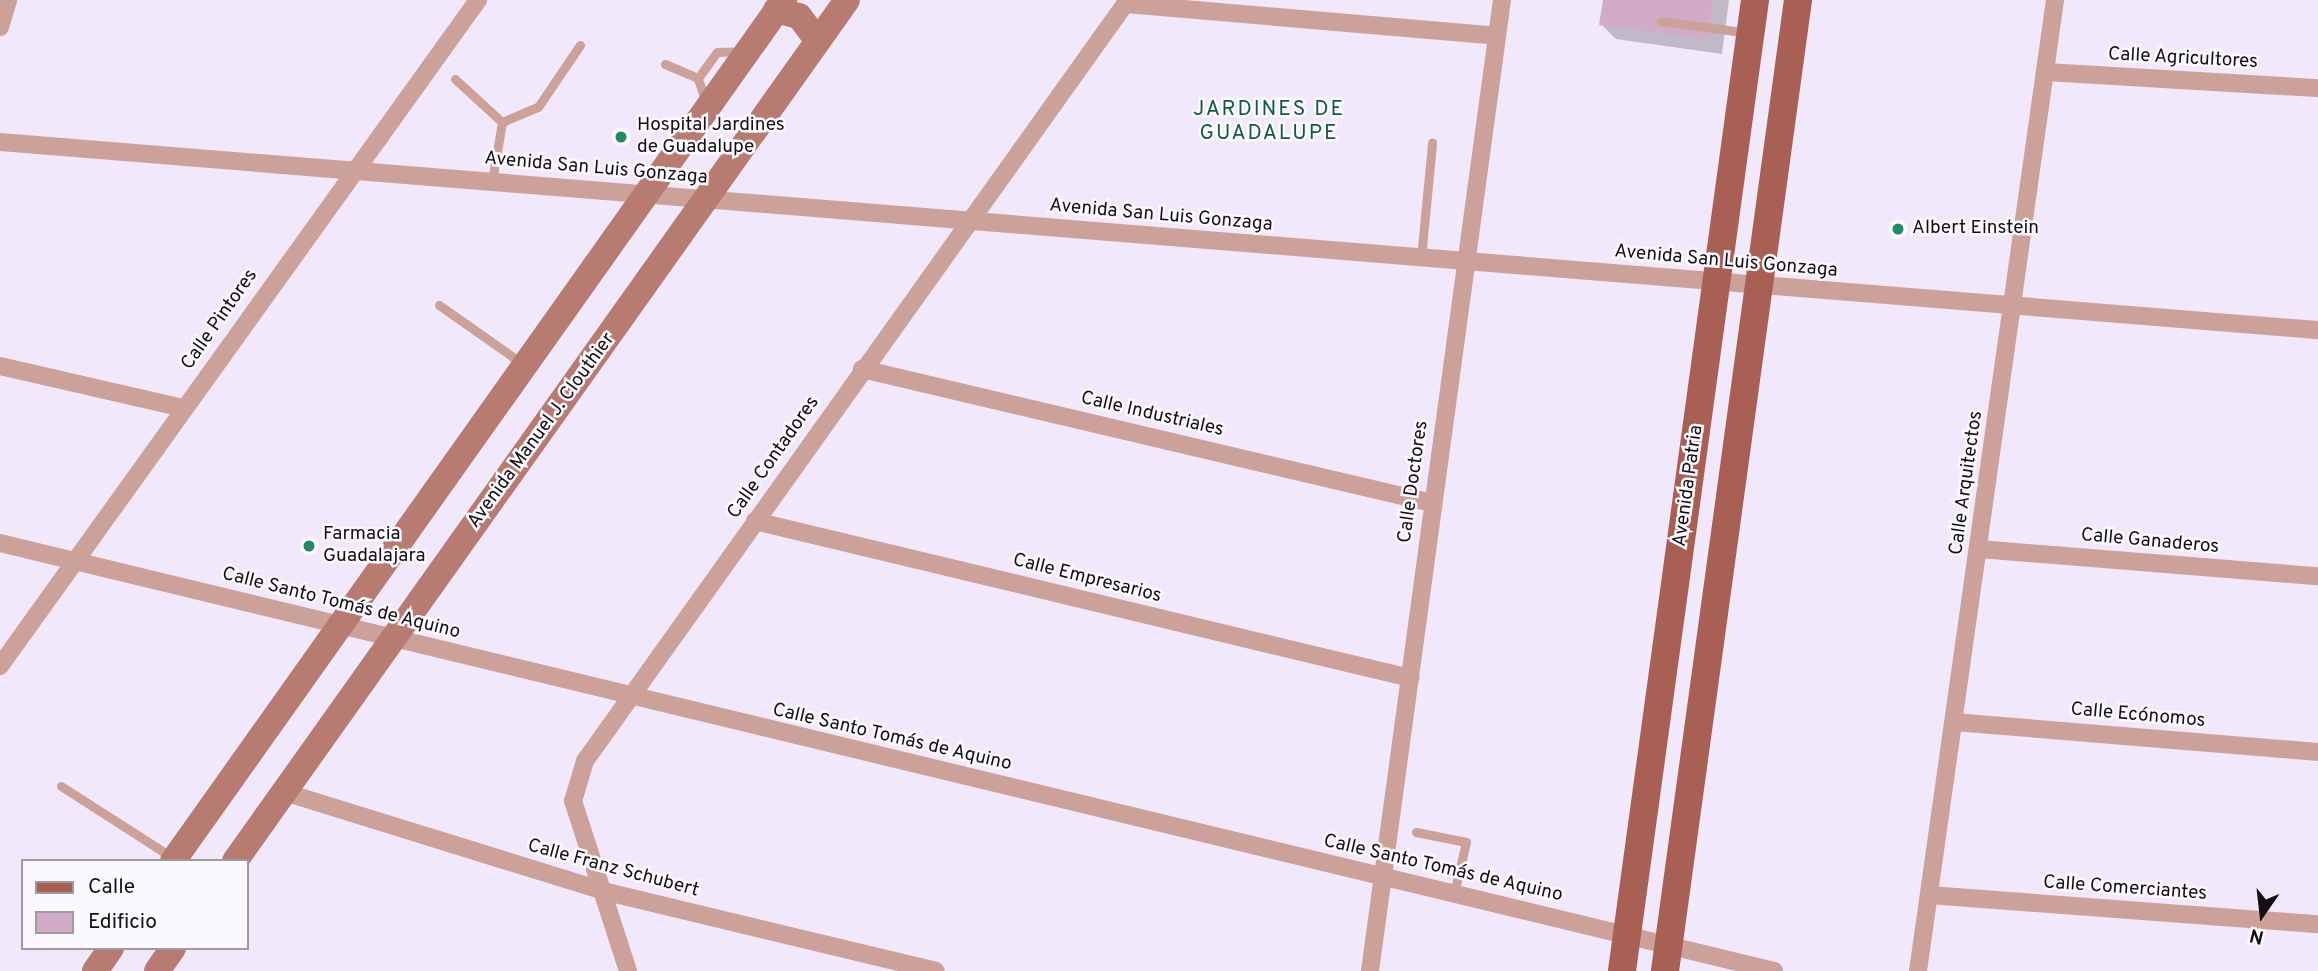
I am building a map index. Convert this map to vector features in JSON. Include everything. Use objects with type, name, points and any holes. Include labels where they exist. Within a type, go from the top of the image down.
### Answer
[{"type":"main road","name":"Avenida Manuel J. Clouthier","points":[[236,859],[707,201],[847,0]]},
{"type":"main road","name":"Avenida Patria","points":[[1622,971],[1755,0]]},
{"type":"main road","points":[[1667,958],[1798,0]]},
{"type":"main road","points":[[175,859],[780,5],[799,16],[818,41]]},
{"type":"main road","points":[[95,971],[110,950]]},
{"type":"main road","points":[[157,971],[172,950]]},
{"type":"street","points":[[0,27],[8,0]]},
{"type":"street","name":"Calle Pintores","points":[[0,666],[354,168],[478,0]]},
{"type":"street","name":"Calle Doctores","points":[[1370,971],[1502,0]]},
{"type":"street","name":"Calle Arquitectos","points":[[1917,971],[2014,306],[2055,0]]},
{"type":"street","points":[[1127,2],[1497,36]]},
{"type":"street","name":"Calle Contadores","points":[[628,971],[576,817],[575,782],[862,369],[1127,2]]},
{"type":"street","name":"Calle Agricultores","points":[[2046,72],[2318,88]]},
{"type":"street","name":"Avenida San Luis Gonzaga","points":[[0,142],[354,168],[707,201],[2318,330]]},
{"type":"street","points":[[0,366],[184,408]]},
{"type":"street","name":"Calle Industriales","points":[[862,369],[1432,503]]},
{"type":"street","name":"Calle Empresarios","points":[[755,521],[1410,678]]},
{"type":"street","name":"Calle Santo Tomás de Aquino","points":[[0,544],[1627,935],[1667,958],[1774,971]]},
{"type":"street","name":"Calle Ganaderos","points":[[1979,549],[2318,576]]},
{"type":"street","name":"Calle Ecónomos","points":[[1954,722],[2318,752]]},
{"type":"street","name":"Calle Franz Schubert","points":[[284,792],[603,891],[935,971]]},
{"type":"street","name":"Calle Comerciantes","points":[[1929,895],[2318,925]]},
{"type":"lane","points":[[1661,21],[1751,33]]},
{"type":"lane","points":[[502,122],[538,107],[580,46]]},
{"type":"lane","points":[[698,78],[717,51],[747,52]]},
{"type":"lane","points":[[664,64],[698,78],[708,107]]},
{"type":"lane","points":[[455,79],[502,122]]},
{"type":"lane","points":[[492,180],[502,122]]},
{"type":"lane","points":[[1421,258],[1432,143]]},
{"type":"lane","points":[[439,305],[524,365]]},
{"type":"lane","points":[[61,786],[172,859]]},
{"type":"lane","points":[[1416,832],[1466,842],[1454,893]]},
{"type":"building","points":[[1603,0],[1713,0],[1708,40],[1599,25]]},
{"type":"place","name":"Hospital Jardines de Guadalupe","points":[[621,137]]},
{"type":"place","name":"Albert Einstein","points":[[1898,229]]},
{"type":"place","name":"Farmacia Guadalajara","points":[[309,546]]},
{"type":"district","name":"JARDINES DE GUADALUPE","points":[[1269,122]]}]
